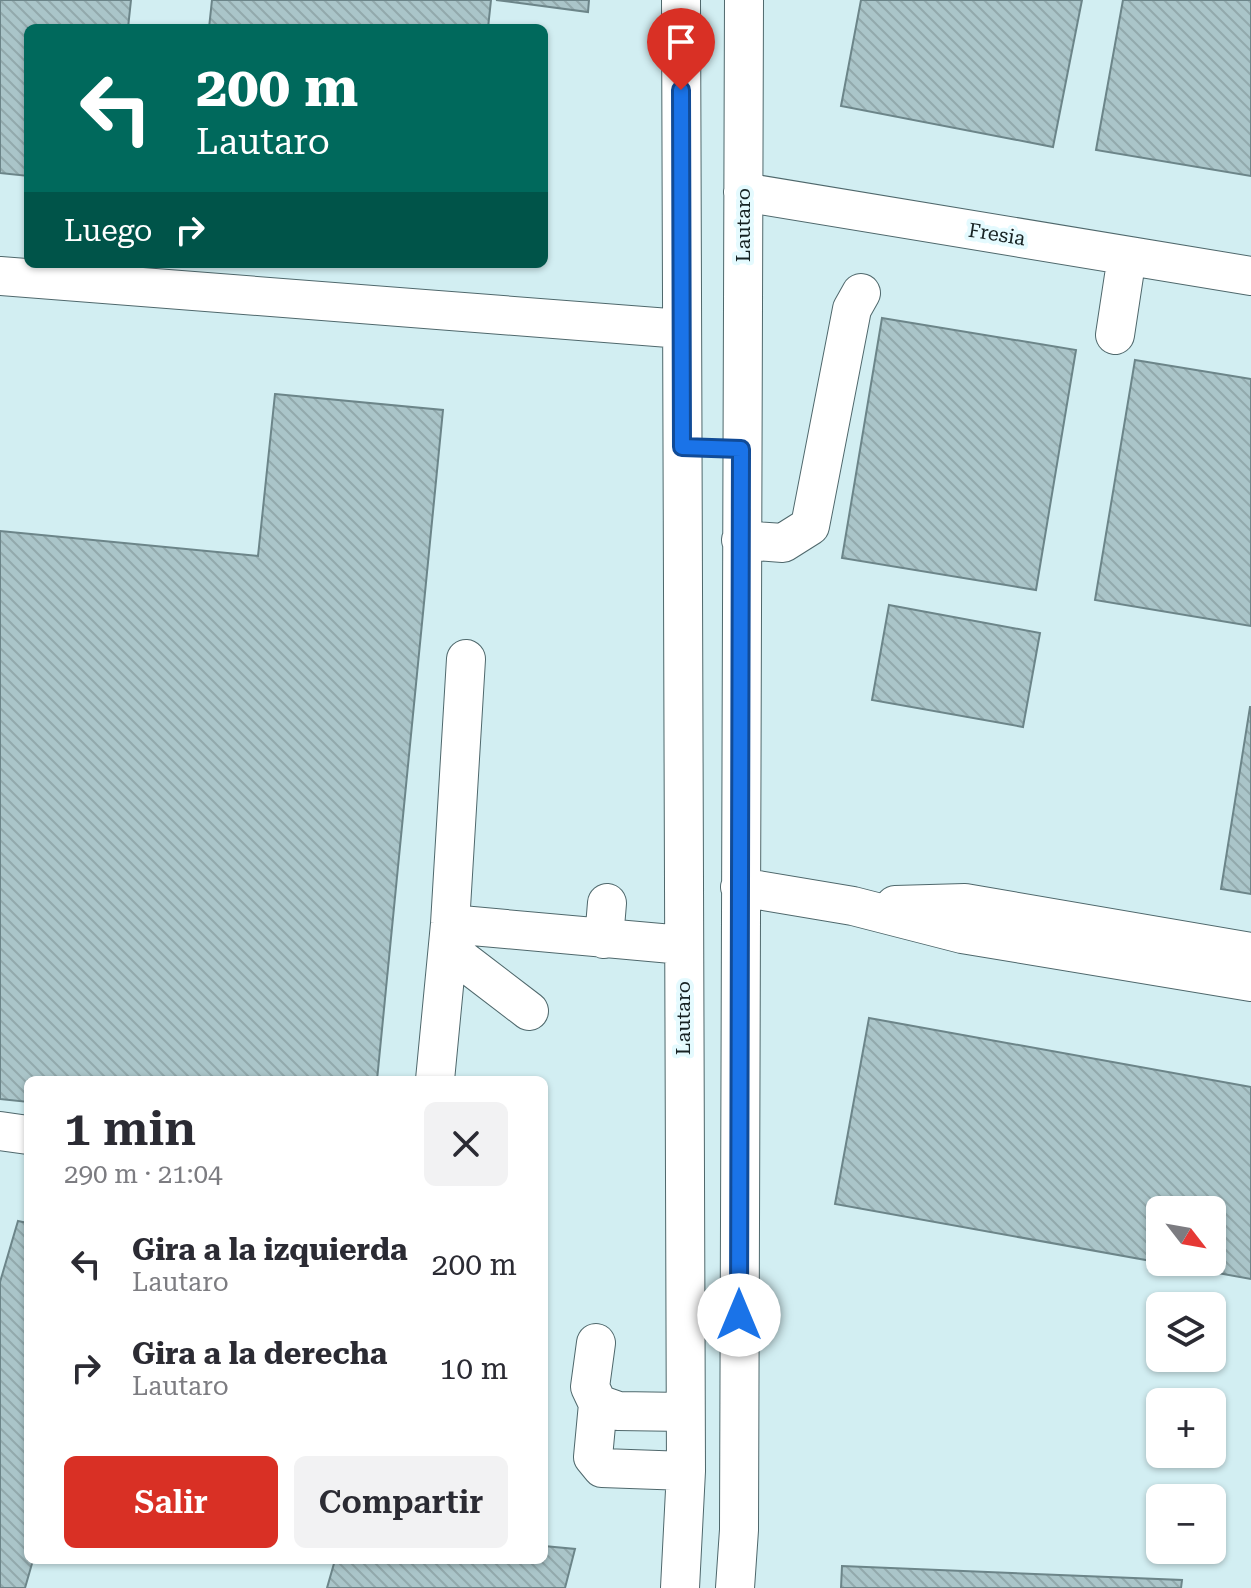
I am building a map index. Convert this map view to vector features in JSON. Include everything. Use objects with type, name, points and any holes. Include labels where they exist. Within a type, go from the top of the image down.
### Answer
[{"type":"street","name":"Lautaro","points":[[680,1588],[686,1471],[681,0]]},
{"type":"street","name":"Lautaro","points":[[735,1588],[739,1514],[744,0]]},
{"type":"street","name":"Fresia","points":[[743,192],[1251,276]]},
{"type":"street","points":[[1115,335],[1127,256]]},
{"type":"street","points":[[0,276],[682,329]]},
{"type":"street","points":[[741,540],[783,543],[810,526],[852,309],[861,293]]},
{"type":"street","points":[[682,447],[741,449]]},
{"type":"street","points":[[435,1076],[449,936],[466,659]]},
{"type":"street","points":[[740,872],[798,899],[853,906],[962,934],[1251,982]]},
{"type":"street","points":[[853,906],[965,903],[1251,952]]},
{"type":"street","points":[[449,936],[606,921],[683,945]]},
{"type":"street","points":[[449,936],[529,1011]]},
{"type":"street","points":[[0,1131],[24,1134]]},
{"type":"street","points":[[596,1343],[590,1387],[598,1404],[593,1457],[602,1468],[686,1471]]},
{"type":"street","points":[[598,1404],[618,1411],[685,1412]]},
{"type":"building","points":[[0,0],[131,0],[128,24],[24,24],[24,176],[0,173]]},
{"type":"building","points":[[212,0],[491,0],[488,24],[209,24]]},
{"type":"building","points":[[496,0],[589,0],[588,12]]},
{"type":"building","points":[[861,0],[1082,0],[1053,147],[841,106]]},
{"type":"building","points":[[1123,0],[1251,0],[1251,176],[1096,150]]},
{"type":"building","points":[[882,318],[1076,350],[1036,590],[842,558]]},
{"type":"building","points":[[1135,360],[1251,379],[1251,626],[1095,600]]},
{"type":"building","points":[[275,394],[443,410],[377,1076],[24,1076],[24,1102],[0,1099],[0,531],[258,556]]},
{"type":"building","points":[[889,605],[1040,633],[1023,727],[872,700]]},
{"type":"building","points":[[1251,707],[1251,894],[1221,889]]},
{"type":"building","points":[[869,1018],[1251,1087],[1251,1279],[1226,1274],[1226,1196],[1146,1196],[1146,1260],[835,1204]]},
{"type":"building","points":[[18,1221],[24,1222],[24,1564],[32,1564],[25,1588],[0,1588],[0,1282]]},
{"type":"building","points":[[548,1546],[575,1549],[565,1588],[327,1588],[334,1564],[548,1564]]},
{"type":"building","points":[[842,1566],[1182,1580],[1181,1588],[841,1588]]},
{"type":"route","points":[[681,90],[682,447],[741,449],[739,1315]]}]
